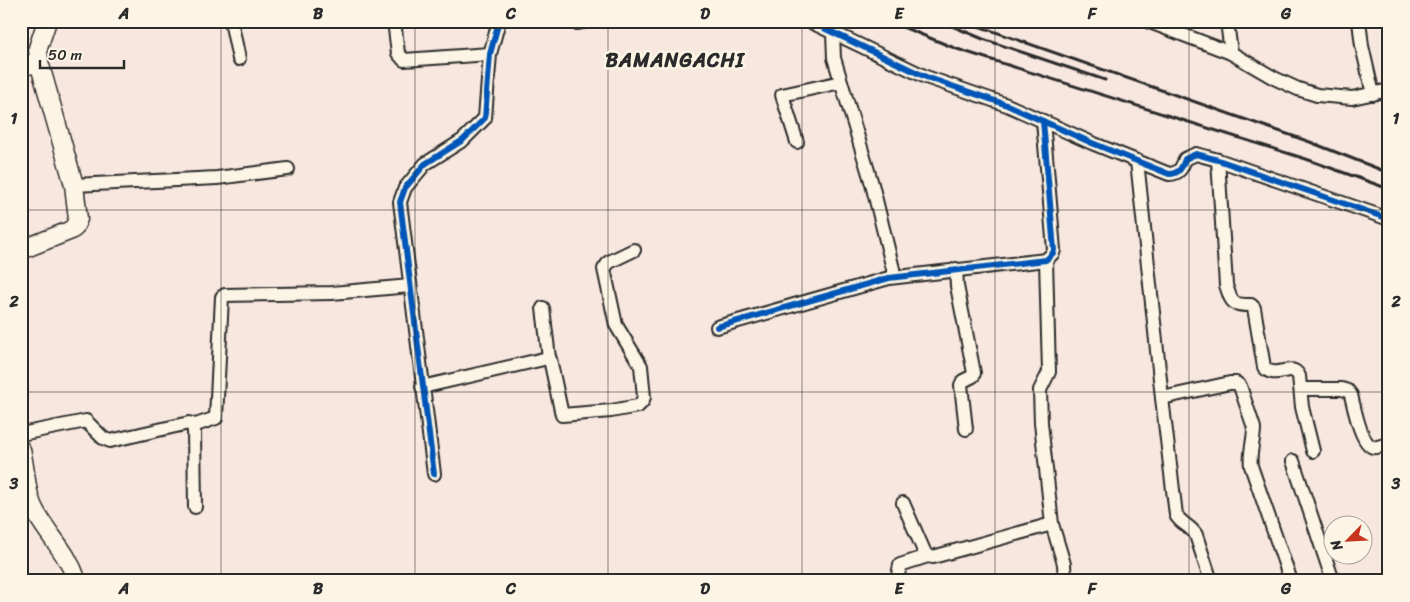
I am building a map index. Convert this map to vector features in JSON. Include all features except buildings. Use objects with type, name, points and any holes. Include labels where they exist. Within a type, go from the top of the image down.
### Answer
[{"type":"street","points":[[21,250],[74,228],[78,220],[74,185],[38,62],[38,48],[46,21]]},
{"type":"street","points":[[231,21],[239,59]]},
{"type":"street","points":[[394,21],[398,53],[404,60],[490,54]]},
{"type":"street","points":[[434,474],[400,211],[402,194],[425,164],[463,140],[485,118],[490,54],[499,21]]},
{"type":"street","points":[[564,21],[578,23],[588,21]]},
{"type":"street","points":[[809,21],[926,77],[1008,106],[1169,174],[1174,174],[1182,168],[1185,159],[1196,154],[1389,220]]},
{"type":"street","points":[[1147,21],[1231,53],[1274,78],[1317,95],[1352,98],[1389,90]]},
{"type":"street","points":[[1227,21],[1231,53]]},
{"type":"street","points":[[1359,21],[1362,46],[1373,94]]},
{"type":"street","points":[[833,33],[834,58],[872,184],[895,277]]},
{"type":"street","points":[[21,67],[38,62]]},
{"type":"street","points":[[797,142],[782,95],[841,82]]},
{"type":"street","points":[[717,327],[880,280],[1046,260],[1054,250],[1042,121]]},
{"type":"street","points":[[1218,160],[1226,285],[1234,303],[1239,306],[1251,305],[1254,308],[1264,367],[1273,373],[1293,370],[1297,372],[1302,407],[1313,451]]},
{"type":"street","points":[[1137,161],[1176,515],[1180,521],[1194,530],[1211,581]]},
{"type":"street","points":[[74,185],[217,178],[288,169]]},
{"type":"street","points":[[542,308],[549,358],[562,415],[617,410],[638,406],[644,397],[641,366],[616,325],[604,274],[604,269],[609,262],[634,250]]},
{"type":"street","points":[[1046,260],[1049,372],[1041,386],[1041,423],[1052,524],[1064,564],[1065,581]]},
{"type":"street","points":[[956,270],[957,286],[974,373],[971,378],[963,381],[961,385],[966,428]]},
{"type":"street","points":[[21,434],[86,421],[103,438],[110,441],[189,423],[193,426],[216,418],[222,297],[225,295],[332,293],[410,286]]},
{"type":"street","points":[[422,387],[549,358]]},
{"type":"street","points":[[1162,398],[1230,383],[1236,383],[1240,386],[1254,428],[1250,450],[1251,466],[1291,581]]},
{"type":"street","points":[[1300,389],[1342,389],[1348,391],[1367,444],[1371,447],[1378,447],[1389,443]]},
{"type":"street","points":[[193,426],[195,507]]},
{"type":"street","points":[[21,450],[31,501],[39,516],[67,556],[77,581]]},
{"type":"street","points":[[1293,461],[1334,581]]},
{"type":"street","points":[[903,503],[928,556]]},
{"type":"street","points":[[900,581],[898,575],[900,565],[1052,524]]},
{"type":"railway","points":[[888,21],[957,49],[1306,159],[1389,189]]},
{"type":"railway","points":[[940,21],[983,39],[1105,80]]},
{"type":"railway","points":[[964,21],[1310,142],[1389,173]]},
{"type":"cycle path","points":[[434,474],[400,202],[405,188],[425,164],[463,140],[485,118],[490,54],[499,21]]},
{"type":"cycle path","points":[[809,21],[926,77],[1007,105],[1092,143],[1169,174],[1178,172],[1185,159],[1196,154],[1389,219]]},
{"type":"cycle path","points":[[717,327],[889,278],[1046,260],[1054,250],[1043,121]]},
{"type":"district","name":"BAMANGACHI","points":[[675,60]]}]
